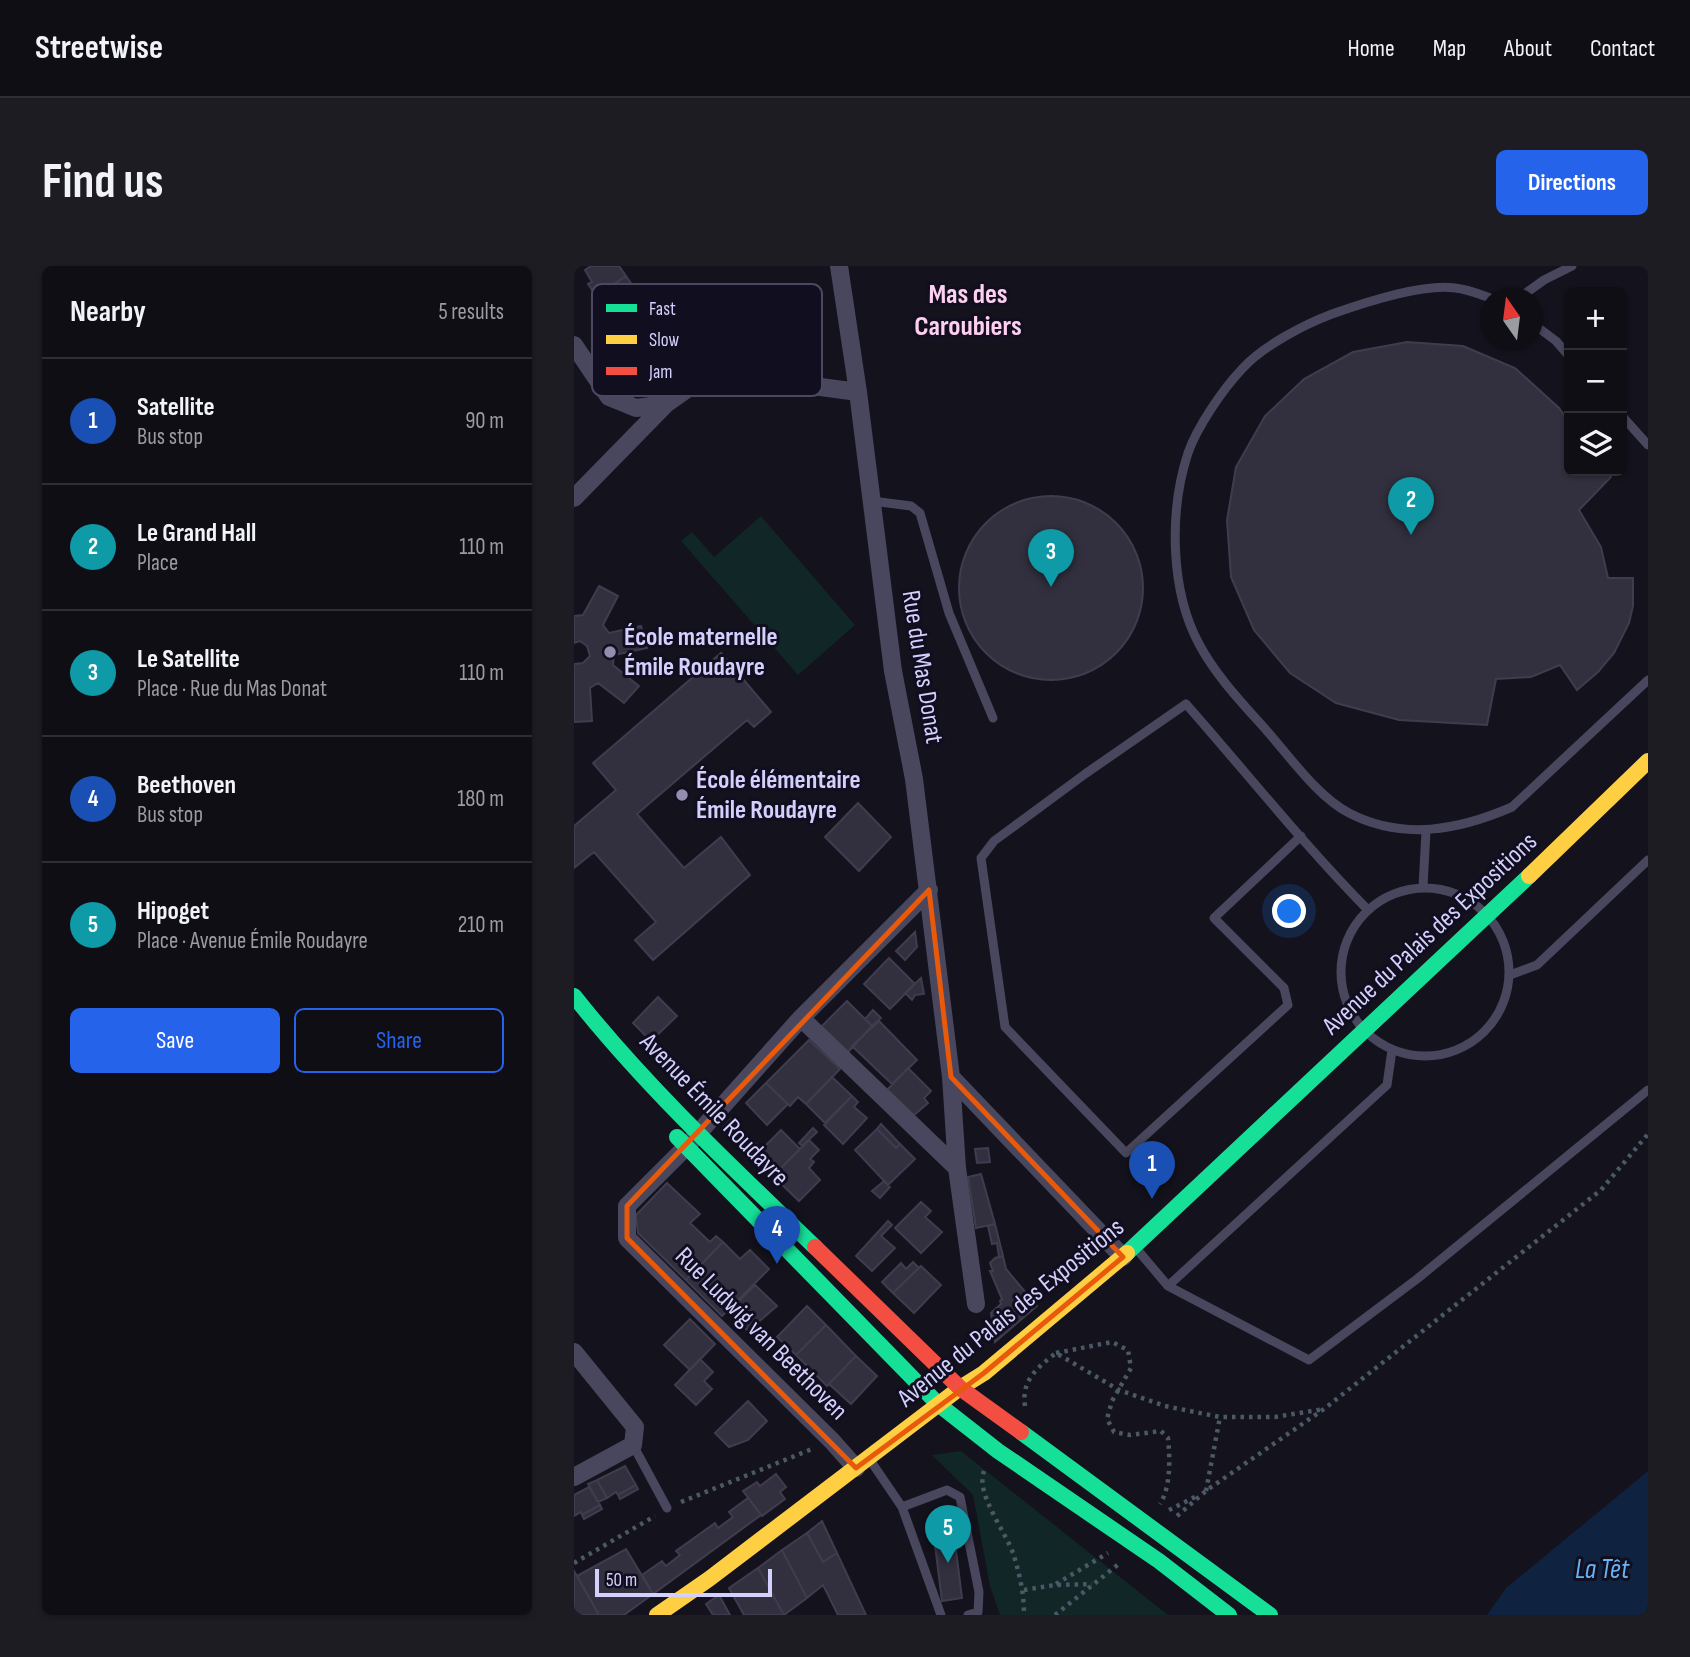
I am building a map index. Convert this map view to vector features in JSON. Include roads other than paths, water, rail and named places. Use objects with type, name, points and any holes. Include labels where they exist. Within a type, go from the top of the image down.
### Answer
[{"type":"main road","name":"Avenue du Palais des Expositions","points":[[657,1615],[709,1579],[938,1404],[984,1373],[1033,1333],[1128,1251],[1488,915],[1648,761]]},
{"type":"main road","name":"Avenue Émile Roudayre","points":[[574,996],[692,1141],[938,1404],[998,1451],[1159,1561],[1229,1615]]},
{"type":"main road","name":"Avenue Émile Roudayre","points":[[574,1017],[664,1122],[692,1141],[960,1388],[1270,1615]]},
{"type":"street","name":"Rue du Mas Donat","points":[[839,266],[858,392],[893,671],[914,779],[929,890],[951,1077],[957,1168],[976,1304]]},
{"type":"street","points":[[574,345],[592,372]]},
{"type":"street","points":[[822,387],[858,392]]},
{"type":"street","points":[[608,396],[636,408],[666,404]]},
{"type":"street","points":[[574,498],[666,404],[677,396]]},
{"type":"street","points":[[692,1141],[801,1018],[929,890]]},
{"type":"street","points":[[801,1018],[957,1168]]},
{"type":"street","points":[[951,1077],[1128,1251]]},
{"type":"street","name":"Rue Ludwig van Beethoven","points":[[692,1141],[627,1206],[627,1238],[832,1441],[862,1463]]},
{"type":"street","points":[[574,1352],[635,1427],[633,1445],[574,1477]]},
{"type":"lane","points":[[1534,287],[1572,266]]},
{"type":"lane","points":[[1480,295],[1453,287],[1411,291],[1357,305],[1314,321],[1277,342],[1242,368],[1211,411],[1188,453],[1179,498],[1174,546],[1181,599],[1199,644],[1230,689],[1317,788],[1348,813],[1381,824],[1426,831],[1484,819],[1512,807],[1648,680]]},
{"type":"lane","points":[[1543,331],[1564,350]]},
{"type":"lane","points":[[1627,422],[1648,445]]},
{"type":"lane","points":[[872,501],[911,506],[920,513],[949,613],[993,718]]},
{"type":"lane","points":[[1301,836],[1214,918],[1284,988],[1288,1005],[1126,1153],[1005,1027],[981,858],[994,841],[1186,704],[1367,909]]},
{"type":"lane","points":[[1423,887],[1426,831]]},
{"type":"lane","points":[[1510,975],[1537,965],[1648,860]]},
{"type":"lane","points":[[1423,887],[1447,890],[1469,899],[1488,915],[1500,933],[1508,953],[1510,975],[1504,1001],[1491,1025],[1471,1043],[1446,1054],[1419,1056],[1392,1050],[1363,1030],[1350,1012],[1342,991],[1340,969],[1343,947],[1353,926],[1367,909],[1384,897],[1402,890],[1423,887]]},
{"type":"lane","points":[[1168,1286],[1387,1084],[1392,1050]]},
{"type":"lane","points":[[1128,1251],[1168,1286],[1309,1360],[1417,1279],[1648,1090]]},
{"type":"lane","points":[[633,1445],[667,1508]]},
{"type":"lane","points":[[862,1463],[902,1507],[941,1615]]},
{"type":"lane","points":[[902,1507],[947,1490],[960,1497],[979,1592],[978,1612],[968,1615]]},
{"type":"water","name":"La Têt","points":[[1648,1471],[1648,1615],[1487,1615],[1506,1588]]},
{"type":"place","name":"Le Grand Hall","points":[[1411,535]]},
{"type":"place","name":"Le Satellite","points":[[1051,587]]},
{"type":"place","name":"École maternelle Émile Roudayre","points":[[610,652]]},
{"type":"place","name":"École élémentaire Émile Roudayre","points":[[682,795]]},
{"type":"place","name":"Satellite","points":[[1152,1199]]},
{"type":"place","name":"Beethoven","points":[[777,1264]]},
{"type":"place","name":"Hipoget","points":[[948,1563]]},
{"type":"district","name":"Mas des Caroubiers","points":[[968,310]]}]
